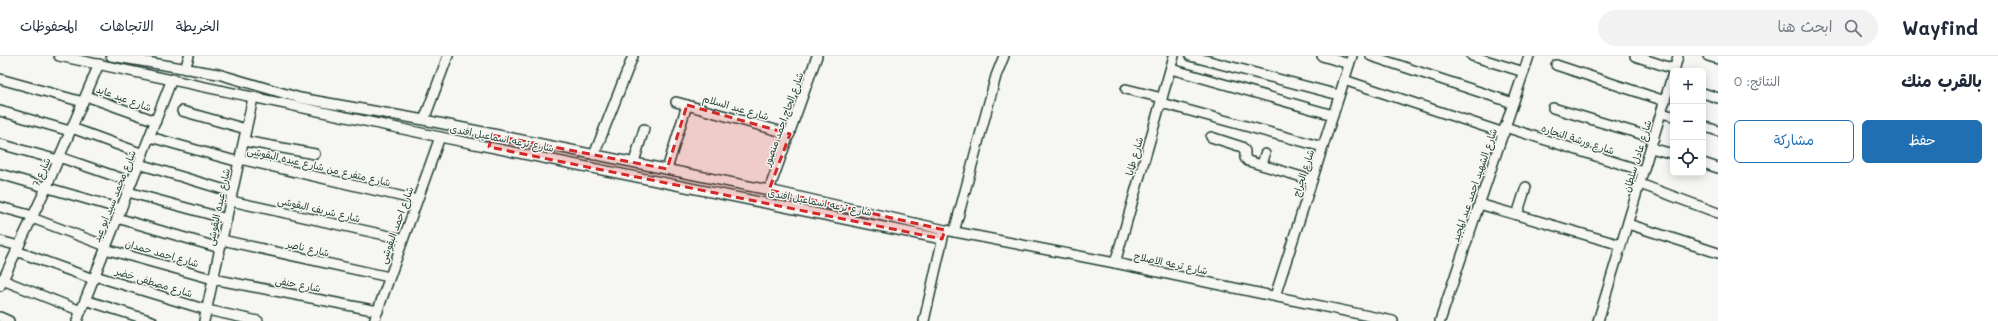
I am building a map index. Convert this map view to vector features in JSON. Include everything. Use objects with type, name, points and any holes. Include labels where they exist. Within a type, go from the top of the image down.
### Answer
[{"type":"street","name":"شارع ترعه اسماعيل افندى","points":[[59,56],[489,147],[947,233]]},
{"type":"street","name":"شارع ترعه اسماعيل افندى","points":[[111,56],[148,59],[185,69],[224,76],[300,98],[424,120],[769,190],[947,233]]},
{"type":"street","points":[[185,69],[189,56]]},
{"type":"street","points":[[424,120],[448,56]]},
{"type":"street","points":[[594,155],[633,56]]},
{"type":"street","name":"شارع الحاج احمد منصور","points":[[769,190],[817,56]]},
{"type":"street","points":[[924,321],[947,233],[996,76],[1004,56]]},
{"type":"street","name":"شارع طابا","points":[[1115,263],[1174,56]]},
{"type":"street","points":[[1190,56],[1339,95]]},
{"type":"street","points":[[1322,56],[1351,60]]},
{"type":"street","points":[[1371,56],[1513,103]]},
{"type":"street","points":[[1472,56],[1524,72]]},
{"type":"street","name":"شارع الشهيد احمد عبد المجيد","points":[[1440,321],[1529,56]]},
{"type":"street","points":[[1635,56],[1670,74]]},
{"type":"street","name":"شارع عادل سلطان","points":[[1675,68],[1678,56]]},
{"type":"street","points":[[1708,56],[1718,59]]},
{"type":"street","name":"شارع الجراج","points":[[1275,296],[1351,60]]},
{"type":"street","name":"شارع 7","points":[[1,282],[59,158],[99,64]]},
{"type":"street","points":[[1556,65],[1665,101]]},
{"type":"street","points":[[1171,69],[1333,115]]},
{"type":"street","name":"شارع عيد عايد","points":[[0,79],[84,99],[156,121]]},
{"type":"street","name":"شارع محمد سيد ابو عيد","points":[[77,321],[172,79]]},
{"type":"street","name":"شارع ورشة النجاره","points":[[1344,80],[1504,130],[1643,171]]},
{"type":"street","name":"شارع عادل سلطان","points":[[1598,321],[1670,85]]},
{"type":"street","points":[[1126,88],[1323,147]]},
{"type":"street","points":[[1706,94],[1718,98]]},
{"type":"street","name":"شارع عبده البقوشى","points":[[204,321],[253,98]]},
{"type":"street","name":"شارع عبد السلام","points":[[676,102],[790,134]]},
{"type":"street","points":[[667,169],[687,105]]},
{"type":"street","points":[[1554,108],[1654,138]]},
{"type":"street","points":[[0,111],[71,130],[143,154]]},
{"type":"street","points":[[182,111],[246,129]]},
{"type":"street","points":[[1661,113],[1670,115]]},
{"type":"street","points":[[1706,127],[1718,131]]},
{"type":"street","points":[[634,162],[644,129]]},
{"type":"street","points":[[489,147],[492,135]]},
{"type":"street","name":"شارع متفرع من شارع عبده البقوشى","points":[[150,137],[239,161],[417,200]]},
{"type":"street","name":"شارع احمد البقوشى","points":[[374,321],[440,137]]},
{"type":"street","points":[[1211,137],[1242,147],[1245,150],[1245,158],[1248,161],[1312,180]]},
{"type":"street","points":[[244,141],[316,154]]},
{"type":"street","points":[[0,144],[59,158],[132,182]]},
{"type":"street","points":[[1651,148],[1670,153]]},
{"type":"street","points":[[1262,165],[1265,154]]},
{"type":"street","name":"شارع شريف البقوشى","points":[[139,164],[232,196],[403,239]]},
{"type":"street","points":[[1706,165],[1718,168]]},
{"type":"street","points":[[0,174],[46,186],[121,209]]},
{"type":"street","points":[[1640,184],[1718,212]]},
{"type":"street","points":[[1517,215],[1526,188]]},
{"type":"street","points":[[128,192],[226,219]]},
{"type":"street","points":[[1479,204],[1621,245]]},
{"type":"street","name":"شارع احمد حمدان","points":[[0,207],[32,217],[106,247],[213,279]]},
{"type":"street","name":"شارع ناصر","points":[[117,218],[221,244],[389,277]]},
{"type":"street","points":[[1628,224],[1718,253]]},
{"type":"street","name":"شارع ترعه الاصلاح","points":[[947,233],[1115,263],[1393,321]]},
{"type":"street","points":[[0,241],[94,277]]},
{"type":"street","name":"شارع مصطفى خضر","points":[[94,277],[207,310],[258,321]]},
{"type":"street","name":"شارع حنفى","points":[[213,279],[378,311]]},
{"type":"street","points":[[1,282],[81,311]]},
{"type":"street","points":[[85,300],[152,321]]},
{"type":"street","points":[[0,317],[9,321]]},
{"type":"highlighted area","points":[[687,105],[790,134],[769,190],[945,230],[942,239],[489,147],[492,135],[667,169]]}]
